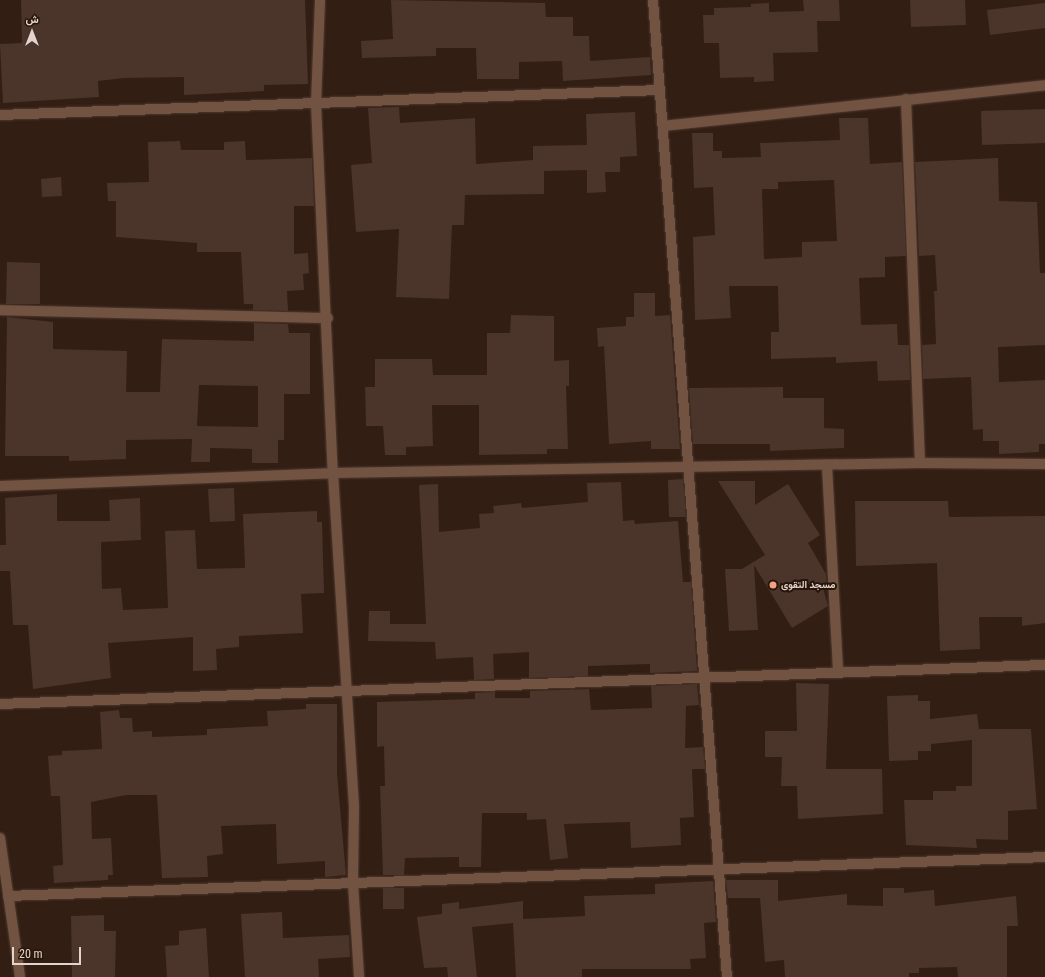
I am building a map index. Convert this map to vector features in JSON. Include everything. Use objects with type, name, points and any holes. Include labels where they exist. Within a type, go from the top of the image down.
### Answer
[{"type":"street","points":[[320,0],[316,104],[328,318],[333,473],[354,808],[353,883],[359,977]]},
{"type":"street","points":[[654,0],[659,90],[663,126],[688,469],[707,675],[727,977]]},
{"type":"street","points":[[663,126],[1045,85]]},
{"type":"street","points":[[0,115],[659,90]]},
{"type":"street","points":[[906,99],[920,463]]},
{"type":"street","points":[[0,310],[328,318]]},
{"type":"street","points":[[0,486],[333,473],[688,469],[920,463],[1045,464]]},
{"type":"street","points":[[827,466],[838,672]]},
{"type":"street","points":[[0,704],[707,675],[1045,665]]},
{"type":"street","points":[[0,841],[20,977]]},
{"type":"street","points":[[8,896],[1045,856]]},
{"type":"building","points":[[21,0],[305,0],[308,84],[264,85],[264,91],[184,95],[184,77],[124,78],[98,81],[99,97],[3,103],[0,44],[22,43]]},
{"type":"building","points":[[391,0],[545,3],[546,17],[573,17],[573,36],[589,36],[590,61],[650,57],[651,75],[563,81],[562,61],[519,62],[519,79],[477,79],[476,48],[436,48],[436,56],[362,58],[361,41],[393,39]]},
{"type":"building","points":[[803,0],[839,0],[840,21],[817,21],[818,52],[773,53],[774,81],[754,82],[754,77],[720,78],[719,43],[704,43],[703,15],[714,15],[714,8],[751,7],[751,4],[769,3],[769,12],[804,11]]},
{"type":"building","points":[[910,0],[965,0],[966,25],[911,27]]},
{"type":"building","points":[[1045,3],[1045,28],[990,35],[987,10]]},
{"type":"building","points":[[399,107],[400,123],[475,118],[476,164],[533,160],[533,146],[587,145],[586,114],[635,112],[637,156],[620,157],[620,172],[605,172],[606,192],[587,193],[587,170],[544,171],[544,194],[465,195],[464,225],[452,225],[449,299],[396,297],[399,229],[356,232],[351,165],[372,163],[368,108]]},
{"type":"building","points":[[1045,109],[1045,143],[982,145],[981,111]]},
{"type":"building","points":[[839,118],[868,118],[870,164],[902,162],[906,256],[885,257],[885,277],[859,278],[861,325],[897,324],[898,345],[909,345],[910,380],[878,381],[877,361],[836,363],[836,357],[771,359],[771,332],[779,332],[778,286],[729,286],[731,318],[695,320],[693,237],[715,235],[713,187],[694,188],[692,133],[713,133],[713,151],[722,151],[722,158],[761,157],[760,143],[840,140]],"holes":[[[834,180],[837,241],[802,242],[802,257],[764,259],[762,189],[778,189],[778,182]]]},
{"type":"building","points":[[180,141],[181,150],[224,150],[224,142],[245,141],[246,160],[312,158],[314,206],[294,206],[294,254],[308,253],[309,273],[303,274],[304,290],[287,291],[288,311],[253,310],[253,304],[244,304],[241,252],[197,252],[197,243],[116,237],[116,201],[108,201],[107,183],[149,182],[148,142]]},
{"type":"building","points":[[998,158],[999,201],[1037,202],[1040,273],[1045,273],[1045,345],[998,347],[999,382],[1045,380],[1045,444],[1039,444],[1039,452],[999,454],[999,441],[983,441],[983,429],[973,430],[971,377],[923,379],[922,345],[936,344],[934,291],[937,291],[935,255],[919,256],[915,162]]},
{"type":"building","points":[[61,177],[62,196],[42,197],[41,179]]},
{"type":"building","points":[[7,262],[40,263],[40,304],[6,304]]},
{"type":"building","points":[[634,293],[655,293],[655,316],[670,315],[680,449],[651,449],[651,441],[609,444],[604,346],[598,347],[597,328],[626,326],[626,317],[634,317]]},
{"type":"building","points":[[511,315],[554,316],[554,361],[569,360],[569,386],[566,386],[568,449],[547,449],[547,454],[479,455],[479,405],[432,405],[433,446],[406,447],[406,455],[385,455],[383,426],[366,426],[365,387],[375,387],[375,359],[432,359],[433,375],[487,375],[487,333],[510,333]]},
{"type":"building","points":[[7,317],[53,322],[53,349],[127,351],[126,392],[160,392],[162,339],[254,341],[254,323],[288,324],[289,333],[310,333],[310,394],[284,394],[284,440],[278,440],[278,463],[252,463],[252,449],[210,448],[210,462],[191,462],[192,439],[126,440],[126,459],[69,461],[69,456],[5,456]],"holes":[[[199,385],[258,386],[258,427],[197,426]]]},
{"type":"building","points":[[783,387],[783,398],[824,398],[824,428],[844,429],[844,448],[770,451],[770,444],[693,444],[689,388]]},
{"type":"building","points":[[683,479],[686,517],[669,517],[668,480]]},
{"type":"building","points":[[718,481],[755,481],[755,505],[788,484],[820,535],[808,543],[826,574],[827,585],[823,588],[828,606],[792,628],[754,565],[758,630],[729,631],[725,569],[742,569],[765,555]]},
{"type":"building","points":[[621,482],[623,521],[634,520],[635,524],[678,521],[683,582],[691,582],[697,671],[650,673],[650,664],[588,666],[588,676],[529,678],[529,652],[493,654],[494,679],[474,680],[473,657],[436,659],[435,642],[368,641],[369,611],[390,611],[390,624],[426,624],[419,485],[438,484],[439,532],[480,528],[479,514],[494,513],[493,506],[521,503],[522,508],[588,502],[587,483]]},
{"type":"building","points":[[234,488],[235,521],[210,522],[208,489]]},
{"type":"building","points":[[57,494],[57,521],[110,521],[109,500],[140,498],[141,540],[101,542],[102,589],[121,588],[123,610],[168,608],[165,531],[195,530],[197,569],[245,568],[243,514],[317,511],[317,522],[322,522],[324,593],[301,594],[303,633],[239,636],[239,647],[216,649],[217,670],[193,671],[193,637],[108,643],[111,678],[33,689],[28,625],[13,625],[10,571],[0,571],[0,545],[6,545],[5,498]]},
{"type":"building","points":[[855,501],[948,501],[949,517],[1045,516],[1045,623],[1022,626],[1022,617],[979,617],[980,649],[940,651],[937,563],[856,566]]},
{"type":"building","points":[[796,683],[829,684],[826,769],[882,769],[883,814],[798,819],[797,786],[781,786],[782,757],[765,757],[765,731],[797,731]]},
{"type":"building","points":[[697,684],[699,705],[686,706],[685,748],[703,747],[705,769],[692,769],[694,817],[680,818],[681,845],[631,848],[630,822],[564,824],[568,858],[550,860],[546,819],[527,820],[527,813],[482,813],[481,867],[459,867],[459,857],[405,858],[404,875],[383,875],[380,786],[385,786],[384,746],[377,747],[377,702],[475,699],[475,693],[495,692],[495,698],[530,698],[530,691],[589,689],[591,710],[652,708],[651,686]]},
{"type":"building","points":[[918,695],[918,701],[930,701],[930,719],[977,714],[979,729],[1031,729],[1037,809],[1008,811],[1008,840],[976,839],[977,848],[906,845],[904,800],[933,800],[933,791],[956,791],[956,786],[972,786],[972,740],[931,744],[931,751],[918,751],[918,760],[889,761],[887,696]]},
{"type":"building","points":[[306,704],[337,704],[337,774],[346,875],[325,877],[325,861],[277,864],[276,824],[221,826],[223,854],[207,856],[208,877],[162,878],[157,795],[126,795],[91,802],[92,839],[111,838],[113,875],[108,875],[108,880],[54,883],[53,866],[63,865],[60,796],[51,796],[48,756],[62,755],[62,751],[102,749],[100,712],[119,710],[120,718],[132,718],[133,732],[152,731],[152,737],[207,735],[207,729],[268,726],[267,711],[306,709]]},
{"type":"building","points":[[726,880],[778,880],[778,901],[847,894],[847,905],[883,906],[883,888],[904,888],[904,893],[934,890],[935,906],[1016,896],[1018,926],[1007,926],[1007,977],[958,977],[957,967],[919,968],[919,973],[909,973],[909,977],[785,977],[784,960],[765,962],[760,898],[728,898]]},
{"type":"building","points":[[713,881],[716,922],[704,923],[706,958],[690,959],[691,969],[582,969],[582,977],[516,977],[513,923],[472,927],[477,977],[448,977],[447,967],[424,968],[417,917],[442,914],[442,904],[459,902],[459,909],[523,901],[523,919],[585,916],[584,896],[655,894],[655,884]]},
{"type":"building","points":[[383,888],[404,888],[404,909],[383,909]]},
{"type":"building","points":[[282,912],[283,938],[349,935],[350,957],[318,959],[319,977],[245,977],[241,914]]},
{"type":"building","points":[[104,915],[104,931],[116,931],[115,977],[72,977],[71,916]]},
{"type":"building","points":[[206,928],[209,977],[167,977],[165,946],[179,945],[179,931]]},
{"type":"place","name":"مسجد التقوى","points":[[773,585]]}]
